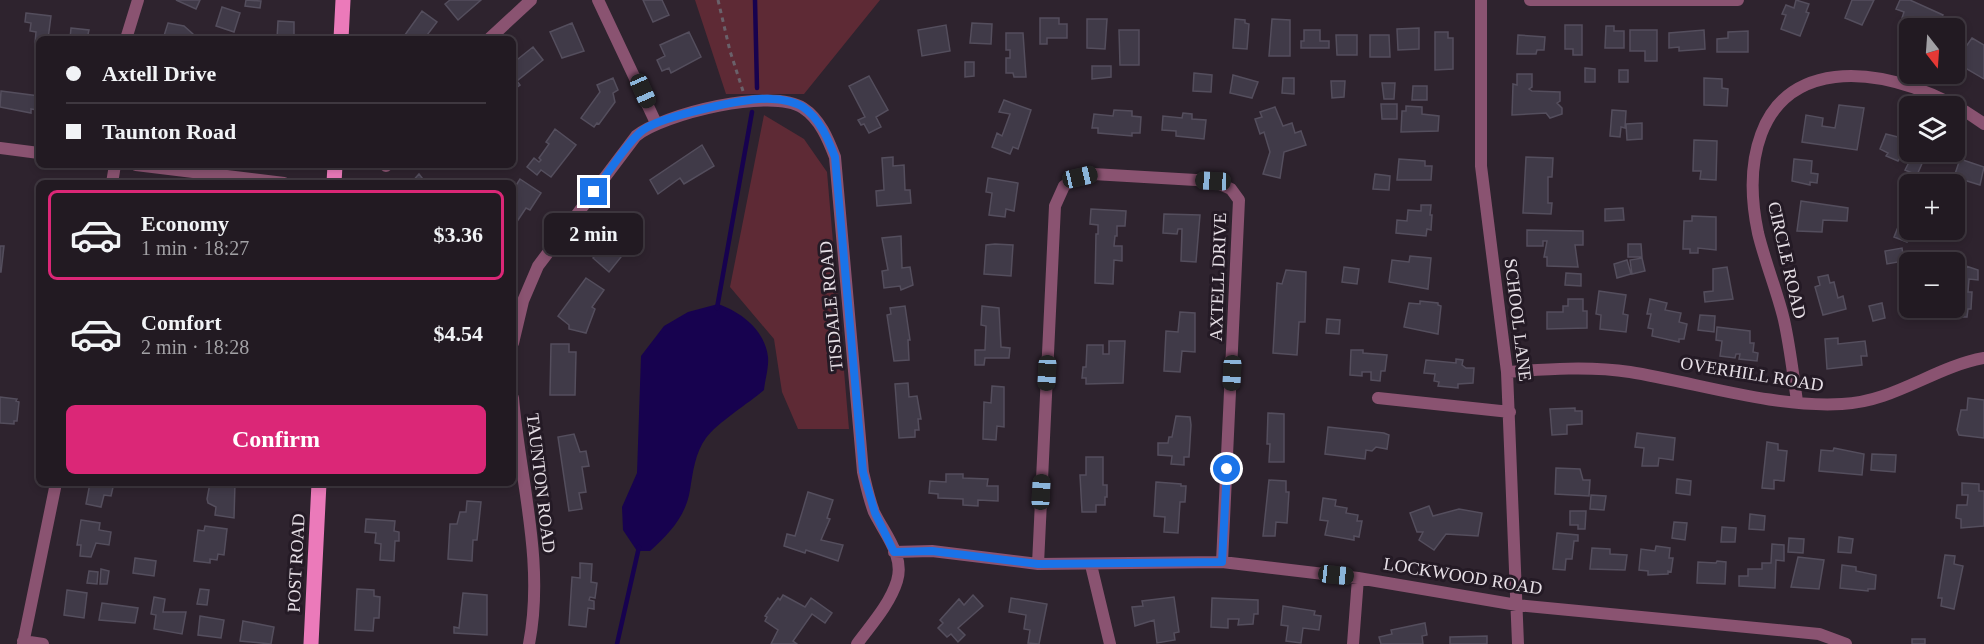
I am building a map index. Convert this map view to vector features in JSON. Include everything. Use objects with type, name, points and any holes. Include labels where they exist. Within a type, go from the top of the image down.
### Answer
[{"type":"main road","points":[[341,36],[344,0]]},
{"type":"main road","name":"POST ROAD","points":[[311,644],[319,486]]},
{"type":"street","points":[[127,36],[138,0]]},
{"type":"street","points":[[492,36],[531,0]]},
{"type":"street","points":[[516,330],[523,301],[538,266],[636,136],[656,123],[598,0]]},
{"type":"street","name":"SCHOOL LANE","points":[[1480,0],[1481,166],[1507,372],[1518,644]]},
{"type":"street","points":[[1530,0],[1738,0]]},
{"type":"street","name":"CIRCLE ROAD","points":[[1797,401],[1784,321],[1755,212],[1755,153],[1769,116],[1785,96],[1799,87],[1818,79],[1846,75],[1900,84],[1931,95],[1984,124]]},
{"type":"street","name":"TISDALE ROAD","points":[[656,123],[747,101],[772,99],[802,107],[826,134],[835,157],[863,472],[875,513],[898,565],[898,580],[889,598],[857,644]]},
{"type":"street","points":[[0,148],[36,153]]},
{"type":"street","points":[[161,168],[259,180]]},
{"type":"street","name":"AXTELL DRIVE","points":[[1038,564],[1055,206],[1064,186],[1072,180],[1092,174],[1213,181],[1231,189],[1239,200],[1222,562]]},
{"type":"street","name":"OVERHILL ROAD","points":[[1507,372],[1608,370],[1797,401],[1842,404],[1881,398],[1952,367],[1984,358]]},
{"type":"street","points":[[1378,398],[1510,412]]},
{"type":"street","name":"TAUNTON ROAD","points":[[516,420],[533,547],[534,596],[529,644]]},
{"type":"street","points":[[43,644],[23,642],[55,486]]},
{"type":"street","name":"LOCKWOOD ROAD","points":[[894,552],[932,551],[1038,564],[1222,562],[1358,578],[1517,605],[1819,634],[1846,644]]},
{"type":"street","points":[[1091,565],[1110,644]]},
{"type":"street","points":[[1353,644],[1358,578]]},
{"type":"path","points":[[718,0],[730,51],[747,101]]},
{"type":"shaded area","points":[[695,0],[880,0],[804,94],[726,94]]},
{"type":"shaded area","points":[[764,115],[804,139],[827,172],[849,429],[798,429],[782,392],[774,339],[730,287]]},
{"type":"shaded area","points":[[718,304],[743,317],[762,338],[768,357],[764,390],[706,438],[697,456],[688,499],[681,516],[650,551],[637,551],[623,530],[622,507],[637,473],[641,356],[664,326],[688,312]]},
{"type":"building","points":[[176,0],[200,0],[196,9]]},
{"type":"building","points":[[246,0],[261,1],[260,8],[245,6]]},
{"type":"building","points":[[450,0],[481,0],[458,20],[445,4]]},
{"type":"building","points":[[643,0],[662,0],[669,15],[653,22]]},
{"type":"building","points":[[1796,0],[1809,4],[1806,12],[1809,13],[1800,36],[1781,29],[1786,15],[1782,14],[1786,5],[1794,8]]},
{"type":"building","points":[[1852,0],[1874,0],[1862,25],[1845,18]]},
{"type":"building","points":[[1900,0],[1910,0],[1943,15],[1942,18],[1902,18],[1904,12],[1896,9]]},
{"type":"building","points":[[222,7],[240,13],[234,32],[216,26]]},
{"type":"building","points":[[422,11],[437,22],[426,36],[404,36]]},
{"type":"building","points":[[26,13],[51,16],[48,36],[36,36],[35,43],[36,32],[30,31],[31,23],[25,22]]},
{"type":"building","points":[[1040,18],[1059,18],[1059,24],[1067,24],[1067,38],[1047,38],[1047,44],[1040,44]]},
{"type":"building","points":[[1087,19],[1107,19],[1105,49],[1087,48]]},
{"type":"building","points":[[1235,19],[1245,20],[1245,23],[1249,24],[1247,49],[1233,48]]},
{"type":"building","points":[[1272,19],[1290,20],[1290,56],[1269,56]]},
{"type":"building","points":[[278,21],[294,22],[294,36],[277,36]]},
{"type":"building","points":[[168,23],[184,26],[193,34],[193,36],[164,36]]},
{"type":"building","points":[[572,23],[584,51],[562,58],[550,32]]},
{"type":"building","points":[[972,23],[992,24],[991,44],[970,43]]},
{"type":"building","points":[[946,25],[950,51],[922,56],[918,30]]},
{"type":"building","points":[[1565,25],[1582,25],[1582,55],[1573,55],[1573,49],[1565,49]]},
{"type":"building","points":[[1606,26],[1614,26],[1614,31],[1624,31],[1624,48],[1605,48]]},
{"type":"building","points":[[71,28],[89,30],[88,36],[70,36]]},
{"type":"building","points":[[1419,28],[1419,49],[1398,50],[1397,29]]},
{"type":"building","points":[[1119,30],[1139,30],[1139,65],[1120,65]]},
{"type":"building","points":[[1304,30],[1320,30],[1320,41],[1329,41],[1329,48],[1301,48],[1301,41],[1304,41]]},
{"type":"building","points":[[1630,30],[1657,30],[1657,61],[1645,61],[1645,51],[1630,51]]},
{"type":"building","points":[[1704,30],[1705,49],[1679,51],[1679,47],[1669,48],[1669,33]]},
{"type":"building","points":[[1748,31],[1748,52],[1717,52],[1717,39],[1728,38],[1728,32]]},
{"type":"building","points":[[689,32],[701,57],[671,73],[669,68],[662,71],[657,60],[665,56],[660,45]]},
{"type":"building","points":[[1435,32],[1448,32],[1448,38],[1453,38],[1453,69],[1435,70]]},
{"type":"building","points":[[1006,33],[1023,33],[1026,77],[1014,77],[1013,73],[1006,73],[1006,58],[1010,58],[1010,50],[1006,50]]},
{"type":"building","points":[[1336,35],[1357,35],[1357,55],[1337,55]]},
{"type":"building","points":[[1370,35],[1389,35],[1390,57],[1370,57]]},
{"type":"building","points":[[1518,35],[1545,37],[1544,50],[1537,50],[1536,54],[1517,54]]},
{"type":"building","points":[[1972,38],[1984,45],[1984,79],[1965,68],[1965,48]]},
{"type":"building","points":[[533,47],[543,60],[517,81],[520,85],[516,88],[516,61]]},
{"type":"building","points":[[965,62],[974,62],[974,76],[965,77]]},
{"type":"building","points":[[1092,66],[1111,66],[1111,77],[1092,79]]},
{"type":"building","points":[[1585,68],[1595,69],[1595,82],[1585,82]]},
{"type":"building","points":[[1619,70],[1628,70],[1628,82],[1619,82]]},
{"type":"building","points":[[1194,73],[1212,75],[1211,92],[1193,91]]},
{"type":"building","points":[[1517,74],[1532,74],[1532,87],[1529,89],[1532,91],[1560,92],[1560,101],[1557,103],[1562,108],[1562,114],[1550,118],[1546,113],[1512,115],[1513,84],[1517,85]]},
{"type":"building","points":[[1233,75],[1258,82],[1252,98],[1230,93]]},
{"type":"building","points":[[869,76],[888,110],[876,117],[881,127],[869,133],[864,124],[861,125],[858,120],[865,117],[849,86]]},
{"type":"building","points":[[613,78],[618,90],[613,93],[615,102],[599,124],[597,123],[594,127],[581,118],[600,92],[597,85]]},
{"type":"building","points":[[1283,78],[1294,78],[1294,94],[1282,93]]},
{"type":"building","points":[[1704,78],[1722,79],[1722,88],[1728,89],[1727,106],[1704,105]]},
{"type":"building","points":[[1331,81],[1345,81],[1344,97],[1332,98]]},
{"type":"building","points":[[1382,83],[1395,83],[1394,99],[1384,99]]},
{"type":"building","points":[[1413,86],[1427,86],[1427,100],[1412,100]]},
{"type":"building","points":[[1,91],[36,96],[36,110],[31,109],[31,113],[0,107]]},
{"type":"building","points":[[1004,100],[1031,110],[1018,149],[1013,147],[1010,154],[992,147],[997,133],[1002,136],[1010,114],[999,112]]},
{"type":"building","points":[[1381,104],[1397,104],[1397,119],[1382,119]]},
{"type":"building","points":[[1839,105],[1864,108],[1857,150],[1802,142],[1806,115],[1823,118],[1822,126],[1835,128]]},
{"type":"building","points":[[1406,106],[1422,107],[1422,114],[1439,116],[1438,131],[1401,132],[1402,111],[1406,111]]},
{"type":"building","points":[[1275,107],[1283,126],[1292,123],[1295,133],[1301,131],[1306,145],[1284,152],[1280,178],[1263,174],[1270,152],[1264,132],[1260,134],[1255,119],[1262,117],[1260,112]]},
{"type":"building","points":[[1114,110],[1132,111],[1132,116],[1141,117],[1140,133],[1132,133],[1132,136],[1098,133],[1098,128],[1092,128],[1094,114],[1113,116]]},
{"type":"building","points":[[1612,110],[1626,111],[1625,128],[1621,127],[1620,137],[1610,136]]},
{"type":"building","points":[[1183,113],[1192,114],[1192,119],[1206,120],[1204,139],[1176,136],[1176,131],[1162,130],[1163,116],[1182,118]]},
{"type":"building","points":[[1642,123],[1642,139],[1627,140],[1626,124]]},
{"type":"building","points":[[555,129],[576,145],[551,177],[541,170],[537,175],[527,167],[534,158],[539,162],[541,160],[539,158],[549,144],[546,142]]},
{"type":"building","points":[[1886,134],[1899,137],[1898,161],[1886,156],[1888,153],[1880,149]]},
{"type":"building","points":[[1694,140],[1717,141],[1716,180],[1700,179],[1701,171],[1693,171]]},
{"type":"building","points":[[702,145],[714,166],[684,184],[680,178],[658,194],[650,180]]},
{"type":"building","points":[[893,157],[893,166],[904,165],[905,190],[910,190],[911,203],[877,206],[876,191],[884,190],[882,158]]},
{"type":"building","points":[[1526,157],[1553,158],[1552,177],[1548,177],[1548,203],[1552,203],[1551,214],[1523,213]]},
{"type":"building","points":[[1399,159],[1425,161],[1425,166],[1432,166],[1431,180],[1397,180]]},
{"type":"building","points":[[1794,159],[1812,161],[1811,173],[1818,174],[1817,183],[1810,182],[1810,185],[1792,181]]},
{"type":"building","points":[[1965,161],[1984,167],[1980,185],[1965,180],[1965,174],[1955,174],[1959,162]]},
{"type":"building","points":[[1909,162],[1923,162],[1917,174],[1905,170]]},
{"type":"building","points":[[419,174],[424,180],[414,180]]},
{"type":"building","points":[[1375,174],[1390,176],[1389,190],[1373,189]]},
{"type":"building","points":[[988,178],[1018,183],[1014,211],[1006,209],[1005,217],[989,215],[992,193],[986,192]]},
{"type":"building","points":[[520,179],[541,193],[530,210],[526,208],[516,223],[516,185]]},
{"type":"building","points":[[1801,201],[1848,208],[1847,221],[1823,220],[1822,232],[1797,231]]},
{"type":"building","points":[[1421,205],[1431,205],[1431,230],[1427,229],[1426,236],[1396,233],[1397,220],[1407,221],[1408,210],[1421,211]]},
{"type":"building","points":[[1623,208],[1624,220],[1605,221],[1605,209]]},
{"type":"building","points":[[1091,209],[1126,211],[1125,226],[1117,226],[1117,236],[1115,236],[1114,246],[1122,246],[1122,261],[1114,260],[1113,284],[1095,283],[1098,225],[1090,224]]},
{"type":"building","points":[[1164,214],[1200,215],[1196,262],[1181,261],[1182,229],[1178,229],[1177,234],[1163,233]]},
{"type":"building","points":[[1692,216],[1716,217],[1716,250],[1698,248],[1698,253],[1690,253],[1690,249],[1683,249],[1684,221],[1692,221]]},
{"type":"building","points":[[1899,224],[1899,239],[1894,237]]},
{"type":"building","points":[[1527,230],[1583,231],[1583,245],[1575,245],[1578,267],[1547,266],[1547,257],[1544,257],[1547,241],[1543,241],[1543,246],[1527,246]]},
{"type":"building","points":[[613,234],[629,247],[609,272],[593,258]]},
{"type":"building","points":[[901,236],[902,268],[910,267],[913,285],[901,290],[900,286],[884,288],[882,271],[888,270],[882,238]]},
{"type":"building","points":[[1628,244],[1641,244],[1642,257],[1628,257]]},
{"type":"building","points":[[986,245],[1013,245],[1011,276],[984,274]]},
{"type":"building","points":[[0,246],[4,246],[1,272],[0,272]]},
{"type":"building","points":[[1902,248],[1903,252],[1899,252],[1899,262],[1887,264],[1885,251]]},
{"type":"building","points":[[1410,256],[1431,258],[1428,289],[1389,282],[1392,260],[1409,262]]},
{"type":"building","points":[[1642,258],[1645,271],[1632,274],[1630,260]]},
{"type":"building","points":[[1627,260],[1631,274],[1617,278],[1614,264]]},
{"type":"building","points":[[1966,266],[1978,270],[1978,280],[1969,279],[1968,292],[1972,292],[1971,309],[1968,309],[1967,317],[1965,317]]},
{"type":"building","points":[[1344,267],[1359,269],[1357,284],[1342,282]]},
{"type":"building","points":[[1727,267],[1733,299],[1705,302],[1704,292],[1713,291],[1713,269]]},
{"type":"building","points":[[1286,270],[1306,272],[1305,322],[1299,322],[1297,355],[1273,353],[1277,283],[1282,284]]},
{"type":"building","points":[[1566,273],[1581,274],[1581,286],[1565,285]]},
{"type":"building","points":[[1828,275],[1830,283],[1834,282],[1838,298],[1843,296],[1846,309],[1823,315],[1815,287],[1820,285],[1818,277]]},
{"type":"building","points":[[586,278],[604,290],[592,307],[595,309],[586,333],[569,329],[569,325],[558,316]]},
{"type":"building","points":[[1599,291],[1626,295],[1623,314],[1628,315],[1626,332],[1600,329],[1601,315],[1596,314]]},
{"type":"building","points":[[1568,299],[1583,299],[1583,311],[1587,311],[1587,328],[1547,329],[1547,312],[1563,312],[1563,306],[1568,306]]},
{"type":"building","points":[[1650,299],[1667,303],[1665,310],[1681,313],[1679,322],[1687,324],[1684,339],[1679,339],[1679,342],[1652,336],[1653,329],[1648,328],[1651,314],[1647,314]]},
{"type":"building","points":[[1420,301],[1438,303],[1441,306],[1438,334],[1404,327],[1409,303],[1420,304]]},
{"type":"building","points":[[1882,303],[1885,318],[1873,321],[1869,306]]},
{"type":"building","points":[[905,306],[910,340],[908,340],[909,360],[894,361],[887,315],[891,314],[890,308]]},
{"type":"building","points":[[982,306],[999,308],[1001,347],[1010,348],[1009,358],[985,358],[984,365],[975,365],[975,350],[985,350],[986,326],[981,325]]},
{"type":"building","points":[[1180,312],[1195,313],[1195,352],[1182,351],[1180,372],[1164,371],[1166,331],[1178,332]]},
{"type":"building","points":[[1700,315],[1715,316],[1714,332],[1698,330]]},
{"type":"building","points":[[1327,319],[1340,320],[1339,334],[1326,333]]},
{"type":"building","points":[[1717,327],[1750,331],[1750,343],[1754,343],[1753,352],[1758,353],[1757,361],[1739,359],[1740,354],[1736,354],[1735,358],[1720,356],[1722,341],[1716,340]]},
{"type":"building","points":[[1838,338],[1838,344],[1865,341],[1867,356],[1861,356],[1862,365],[1827,369],[1825,339]]},
{"type":"building","points":[[1109,341],[1125,341],[1123,383],[1086,384],[1086,378],[1082,378],[1083,367],[1086,367],[1087,345],[1103,345],[1103,354],[1109,354]]},
{"type":"building","points":[[551,344],[569,344],[569,352],[576,352],[575,395],[550,395]]},
{"type":"building","points":[[1351,350],[1387,355],[1385,371],[1381,371],[1380,381],[1371,380],[1371,372],[1362,372],[1362,376],[1350,375]]},
{"type":"building","points":[[1456,359],[1463,360],[1462,365],[1466,368],[1474,368],[1473,383],[1458,384],[1458,388],[1438,386],[1439,382],[1434,381],[1435,374],[1424,373],[1426,360],[1456,363]]},
{"type":"building","points":[[908,383],[909,397],[917,396],[921,419],[918,419],[919,430],[915,430],[915,437],[899,438],[895,384]]},
{"type":"building","points":[[992,386],[1004,387],[1004,427],[997,426],[996,440],[983,439],[984,402],[991,403]]},
{"type":"building","points":[[0,397],[17,399],[16,401],[19,402],[17,421],[14,421],[14,424],[0,423]]},
{"type":"building","points":[[1968,398],[1984,400],[1984,438],[1959,435],[1957,430],[1961,410],[1967,410]]},
{"type":"building","points":[[1575,408],[1575,411],[1582,411],[1582,424],[1567,425],[1567,434],[1552,435],[1550,409]]},
{"type":"building","points":[[1268,413],[1284,414],[1284,462],[1269,462]]},
{"type":"building","points":[[1176,416],[1190,417],[1189,457],[1184,457],[1184,465],[1171,464],[1172,456],[1158,455],[1158,443],[1168,443],[1169,437],[1172,437]]},
{"type":"building","points":[[1328,427],[1384,433],[1389,435],[1387,449],[1376,447],[1372,451],[1366,450],[1365,459],[1325,454]]},
{"type":"building","points":[[1637,433],[1675,438],[1673,460],[1659,458],[1658,466],[1642,466],[1644,448],[1635,447]]},
{"type":"building","points":[[574,434],[580,452],[586,451],[589,466],[582,467],[586,492],[579,493],[582,509],[569,511],[558,437]]},
{"type":"building","points":[[1767,442],[1778,444],[1778,450],[1787,451],[1784,481],[1774,480],[1774,489],[1762,488]]},
{"type":"building","points":[[1834,448],[1864,454],[1862,475],[1819,471],[1821,450],[1833,451]]},
{"type":"building","points":[[1872,454],[1896,455],[1895,472],[1871,470]]},
{"type":"building","points":[[1086,457],[1103,457],[1103,485],[1107,485],[1107,497],[1105,497],[1105,505],[1096,505],[1096,512],[1082,512],[1080,475],[1086,475]]},
{"type":"building","points":[[1556,468],[1580,469],[1583,480],[1590,480],[1589,496],[1555,494]]},
{"type":"building","points":[[946,474],[963,474],[963,478],[988,479],[987,486],[998,486],[998,501],[978,500],[978,506],[963,505],[963,499],[938,498],[938,494],[929,493],[930,481],[946,482]]},
{"type":"building","points":[[1677,479],[1691,481],[1690,495],[1676,493]]},
{"type":"building","points":[[1269,480],[1286,481],[1286,492],[1289,492],[1287,523],[1276,522],[1275,536],[1263,536]]},
{"type":"building","points":[[1156,482],[1186,486],[1185,502],[1180,502],[1178,533],[1164,532],[1165,517],[1154,516]]},
{"type":"building","points":[[1962,483],[1979,484],[1979,491],[1984,491],[1984,526],[1961,528],[1961,519],[1956,518],[1957,505],[1967,505],[1968,495],[1962,495]]},
{"type":"building","points":[[89,486],[113,486],[111,496],[104,495],[101,507],[86,504]]},
{"type":"building","points":[[209,486],[235,486],[234,518],[215,515],[216,507],[208,503]]},
{"type":"building","points":[[808,492],[833,500],[827,518],[830,519],[821,540],[843,545],[838,561],[806,550],[805,553],[784,546],[787,534],[795,536]]},
{"type":"building","points":[[1591,495],[1606,496],[1604,510],[1590,509]]},
{"type":"building","points":[[1323,498],[1336,500],[1335,506],[1347,508],[1346,513],[1358,515],[1357,521],[1362,521],[1359,537],[1354,536],[1354,540],[1325,535],[1328,521],[1320,520]]},
{"type":"building","points":[[467,501],[481,502],[477,540],[473,540],[472,561],[448,559],[450,524],[457,524],[460,512],[466,512]]},
{"type":"building","points":[[1429,506],[1433,516],[1459,509],[1482,513],[1478,536],[1446,534],[1434,550],[1419,540],[1423,532],[1417,532],[1410,513]]},
{"type":"building","points":[[1570,511],[1586,511],[1585,529],[1578,529],[1578,525],[1570,525]]},
{"type":"building","points":[[1750,514],[1765,516],[1764,530],[1749,529]]},
{"type":"building","points":[[366,519],[395,521],[394,531],[399,532],[399,541],[395,541],[394,561],[380,560],[381,544],[375,543],[376,533],[365,532]]},
{"type":"building","points":[[81,520],[100,523],[99,530],[111,532],[109,545],[96,543],[91,557],[80,556],[81,545],[77,545]]},
{"type":"building","points":[[1674,522],[1687,523],[1685,540],[1672,538]]},
{"type":"building","points":[[205,526],[227,529],[224,555],[218,554],[217,560],[210,559],[210,563],[194,561],[198,530],[204,531]]},
{"type":"building","points":[[1722,527],[1736,528],[1735,542],[1721,542]]},
{"type":"building","points":[[1557,533],[1578,535],[1578,541],[1574,541],[1572,559],[1566,559],[1565,570],[1553,569]]},
{"type":"building","points":[[1839,537],[1853,539],[1851,553],[1838,552]]},
{"type":"building","points":[[1789,538],[1804,539],[1803,553],[1788,552]]},
{"type":"building","points":[[1772,544],[1784,545],[1784,561],[1776,560],[1775,588],[1739,586],[1739,576],[1748,576],[1748,569],[1762,569],[1762,563],[1771,563]]},
{"type":"building","points":[[1656,546],[1670,548],[1669,558],[1673,558],[1671,572],[1668,571],[1668,574],[1648,575],[1648,571],[1639,570],[1641,549],[1655,551]]},
{"type":"building","points":[[1592,548],[1610,549],[1610,554],[1627,555],[1625,570],[1590,569]]},
{"type":"building","points":[[1945,555],[1955,556],[1954,564],[1963,566],[1954,609],[1941,606],[1942,598],[1938,598]]},
{"type":"building","points":[[1798,557],[1824,560],[1819,589],[1791,587]]},
{"type":"building","points":[[135,558],[156,561],[154,576],[133,573]]},
{"type":"building","points":[[1717,561],[1726,562],[1725,584],[1697,583],[1698,562],[1716,563]]},
{"type":"building","points":[[580,563],[592,564],[591,582],[597,583],[595,598],[590,597],[589,600],[594,601],[594,609],[588,608],[586,627],[569,625],[572,577],[580,578]]},
{"type":"building","points":[[1842,565],[1856,567],[1856,571],[1876,575],[1875,589],[1868,589],[1868,591],[1840,588]]},
{"type":"building","points":[[101,569],[109,571],[107,584],[100,584]]},
{"type":"building","points":[[89,571],[98,572],[97,584],[87,583]]},
{"type":"building","points":[[200,589],[209,590],[207,605],[197,604]]},
{"type":"building","points":[[357,589],[374,590],[374,596],[380,597],[379,618],[374,618],[373,631],[355,630]]},
{"type":"building","points":[[67,590],[87,593],[84,618],[64,615]]},
{"type":"building","points":[[463,593],[487,595],[487,635],[454,633],[454,627],[459,628]]},
{"type":"building","points":[[783,595],[805,607],[811,598],[832,613],[825,623],[812,614],[793,641],[797,644],[771,644],[778,630],[765,621],[767,617],[765,616],[778,598],[780,600]]},
{"type":"building","points":[[973,595],[983,606],[958,628],[965,635],[958,642],[951,634],[947,637],[938,628],[943,623],[940,620],[959,599],[964,605]]},
{"type":"building","points":[[154,597],[165,599],[163,612],[186,612],[182,634],[154,629],[156,615],[151,614]]},
{"type":"building","points":[[1174,597],[1179,632],[1174,633],[1175,640],[1157,643],[1154,620],[1135,626],[1132,607],[1143,606],[1142,601]]},
{"type":"building","points":[[1011,598],[1047,604],[1039,644],[1028,643],[1030,630],[1024,629],[1026,615],[1009,612]]},
{"type":"building","points":[[1212,598],[1258,600],[1258,614],[1254,614],[1253,624],[1238,625],[1239,619],[1228,619],[1228,628],[1211,627]]},
{"type":"building","points":[[102,603],[138,608],[135,623],[99,620]]},
{"type":"building","points":[[1283,606],[1315,611],[1314,615],[1321,616],[1319,630],[1303,628],[1301,643],[1286,641],[1288,626],[1281,625]]},
{"type":"building","points":[[200,616],[224,620],[221,638],[198,635]]},
{"type":"building","points":[[243,621],[274,627],[271,644],[240,641]]},
{"type":"building","points":[[1425,623],[1427,635],[1422,636],[1423,644],[1381,644],[1379,637],[1392,634],[1391,630]]},
{"type":"building","points":[[1487,636],[1487,644],[1450,644],[1450,637]]},
{"type":"building","points":[[1912,639],[1925,639],[1925,644],[1912,644]]},
{"type":"waterway","points":[[755,0],[757,88]]},
{"type":"waterway","points":[[717,308],[752,112]]},
{"type":"waterway","points":[[617,644],[639,547]]},
{"type":"route","points":[[594,192],[636,136],[656,123],[690,113],[752,100],[772,99],[802,107],[816,120],[826,134],[835,157],[863,472],[875,513],[894,552],[932,551],[1038,564],[1222,562],[1227,469]]}]
